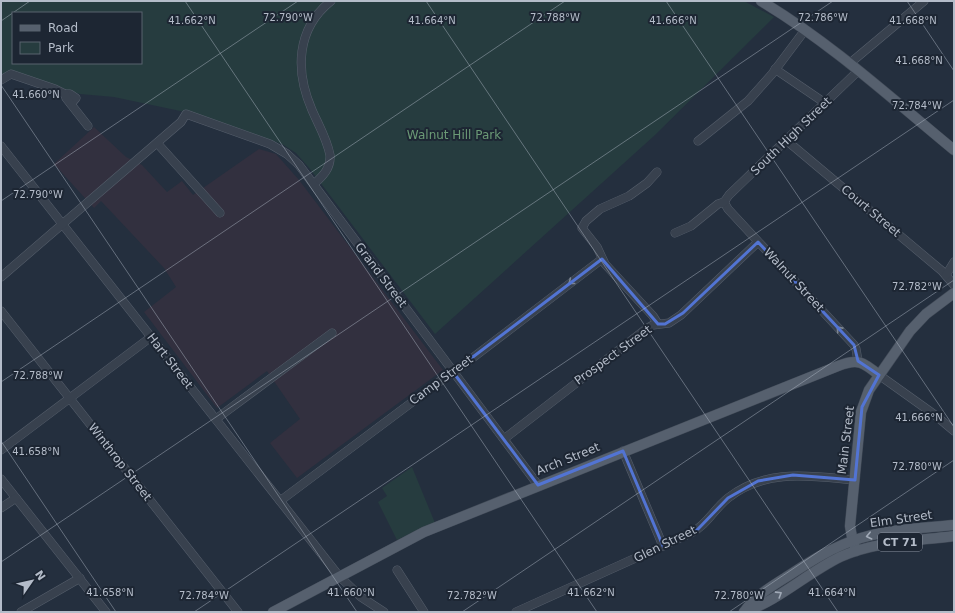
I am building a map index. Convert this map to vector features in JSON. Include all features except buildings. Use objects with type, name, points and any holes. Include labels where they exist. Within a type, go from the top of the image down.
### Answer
[{"type":"main road","points":[[761,1],[805,30],[953,148]]},
{"type":"main road","name":"Main Street","points":[[856,551],[850,528],[862,407],[868,391],[906,336],[919,321],[954,293]]},
{"type":"main road","points":[[858,361],[879,375]]},
{"type":"main road","name":"Arch Street","points":[[273,612],[424,532],[623,451],[844,364],[858,361]]},
{"type":"main road","name":"Elm Street","points":[[853,541],[875,535],[954,524]]},
{"type":"main road","points":[[898,543],[903,536],[914,529]]},
{"type":"main road","name":"Elm Street","points":[[856,551],[871,547],[954,536]]},
{"type":"main road","name":"CT 71","points":[[744,612],[752,601],[761,600],[818,564],[833,549],[853,541]]},
{"type":"main road","name":"CT 71","points":[[818,564],[856,551]]},
{"type":"street","points":[[314,184],[326,172],[330,164],[330,156],[329,148],[305,91],[301,72],[301,57],[304,42],[310,26],[320,11],[331,1]]},
{"type":"street","points":[[849,64],[924,1]]},
{"type":"street","points":[[698,141],[746,102],[775,70],[805,30]]},
{"type":"street","points":[[775,70],[825,103]]},
{"type":"street","name":"South High Street","points":[[675,233],[689,227],[719,204],[724,202],[729,195],[858,71]]},
{"type":"street","points":[[1,80],[11,74],[65,94],[88,126]]},
{"type":"street","name":"Grand Street","points":[[157,143],[181,121],[186,114],[262,141],[281,150],[297,163],[538,485]]},
{"type":"street","name":"Court Street","points":[[786,140],[894,230],[946,275],[954,285]]},
{"type":"street","points":[[1,277],[157,143],[220,213]]},
{"type":"street","name":"Hart Street","points":[[1,146],[339,576],[361,597],[384,612]]},
{"type":"street","points":[[657,172],[647,183],[633,194],[603,207],[583,225],[583,230],[597,247],[605,264],[658,324]]},
{"type":"street","name":"Walnut Street","points":[[724,202],[726,207],[854,345],[858,361]]},
{"type":"street","name":"Prospect Street","points":[[504,439],[644,330],[651,326],[669,322],[681,315],[758,242]]},
{"type":"street","name":"Camp Street","points":[[280,501],[602,259]]},
{"type":"street","points":[[946,275],[954,262]]},
{"type":"street","name":"Winthrop Street","points":[[1,311],[238,612]]},
{"type":"street","points":[[216,419],[332,332]]},
{"type":"street","points":[[1,450],[151,337]]},
{"type":"street","points":[[879,375],[935,415],[954,431]]},
{"type":"street","points":[[623,451],[663,546]]},
{"type":"street","name":"Glen Street","points":[[516,612],[696,530],[705,523],[728,498],[742,488],[758,481],[775,476],[792,475],[855,480]]},
{"type":"street","points":[[1,479],[106,612]]},
{"type":"street","points":[[1,508],[16,498]]},
{"type":"street","points":[[397,570],[424,612]]},
{"type":"street","points":[[21,612],[80,578]]},
{"type":"highlighted area","points":[[758,242],[854,345],[858,361],[879,375],[862,407],[855,480],[793,475],[758,481],[728,498],[698,529],[663,546],[623,451],[538,485],[453,372],[602,259],[658,324],[665,324],[683,313]]},
{"type":"shaded area","points":[[94,127],[126,157],[142,165],[167,192],[182,181],[193,195],[259,149],[276,154],[299,180],[443,370],[297,478],[270,443],[300,419],[267,371],[217,408],[144,312],[176,287],[164,268],[101,201],[94,208],[54,164]]},
{"type":"green space","name":"Walnut Hill Park","points":[[1,1],[744,1],[774,17],[655,135],[435,334],[310,169],[296,153],[282,144],[204,116],[114,97],[80,94],[12,72],[1,79]]},
{"type":"green space","points":[[412,467],[435,523],[397,540],[378,502],[387,496],[382,488]]}]
